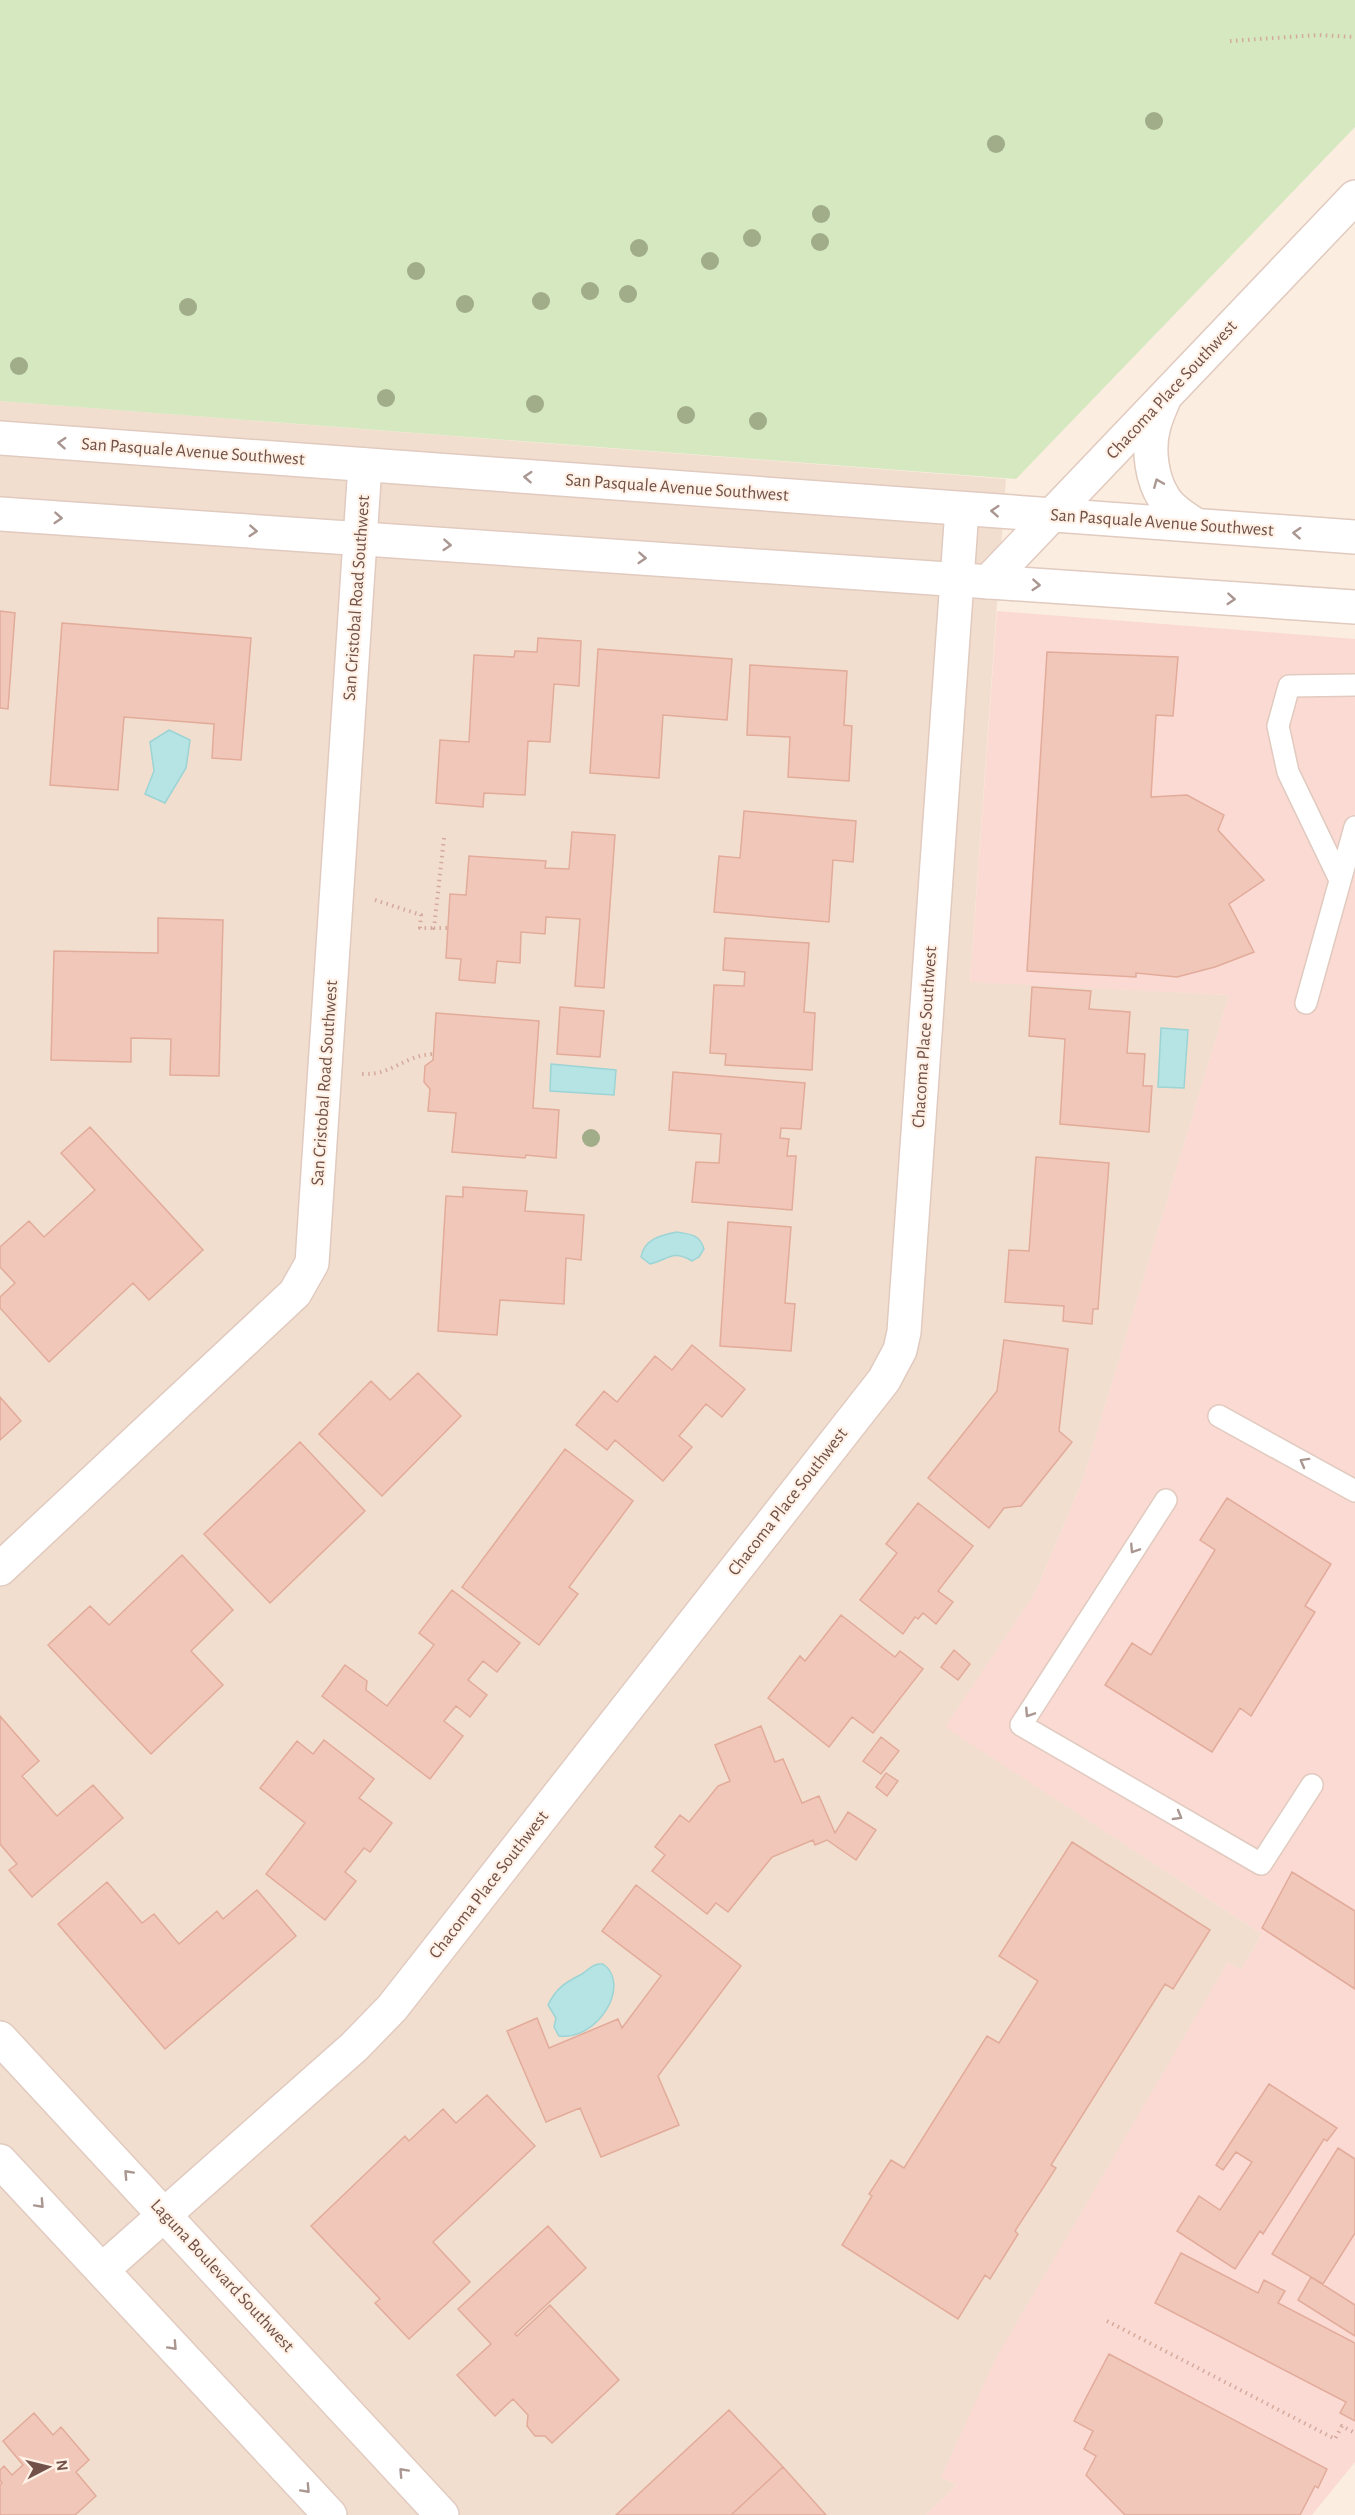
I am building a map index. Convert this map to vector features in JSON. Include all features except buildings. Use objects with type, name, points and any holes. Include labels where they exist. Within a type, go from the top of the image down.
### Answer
[{"type":"street","name":"Chacoma Place Southwest","points":[[973,581],[1054,515],[1355,197]]},
{"type":"street","points":[[1164,399],[1153,430],[1151,451],[1154,476],[1164,498],[1178,513],[1196,525]]},
{"type":"street","name":"San Pasquale Avenue Southwest","points":[[0,438],[1355,537]]},
{"type":"street","name":"San Cristobal Road Southwest","points":[[0,1569],[295,1293],[312,1263],[365,465]]},
{"type":"street","name":"Chacoma Place Southwest","points":[[102,2270],[354,2047],[392,2008],[877,1389],[894,1364],[904,1332],[973,581],[962,508]]},
{"type":"street","points":[[0,514],[1355,607]]},
{"type":"street","name":"Laguna Boulevard Southwest","points":[[0,2038],[442,2515]]},
{"type":"street","points":[[0,2161],[330,2515]]},
{"type":"lane","points":[[1340,880],[1288,772],[1278,726],[1289,686],[1355,685]]},
{"type":"lane","points":[[1306,1003],[1355,827]]},
{"type":"lane","points":[[1219,1416],[1355,1491]]},
{"type":"lane","points":[[1166,1500],[1021,1725],[1261,1864],[1312,1785]]},
{"type":"path","points":[[1230,41],[1318,35],[1355,38]]},
{"type":"path","points":[[434,928],[444,838]]},
{"type":"path","points":[[375,900],[421,915],[420,928],[448,928]]},
{"type":"path","points":[[362,1074],[383,1073],[411,1057],[433,1054]]},
{"type":"path","points":[[1107,2321],[1335,2439],[1342,2426],[1355,2433]]},
{"type":"shaded area","points":[[0,401],[1006,479],[970,981],[1229,995],[1083,1479],[1036,1591],[946,1727],[1262,1934],[1241,1970],[1228,1962],[941,2477],[957,2485],[926,2515],[0,2515]]},
{"type":"shaded area","points":[[997,611],[1355,639],[1355,2462],[1312,2515],[926,2515],[957,2485],[941,2477],[996,2358],[1228,1962],[1241,1970],[1262,1934],[945,1727],[1036,1591],[1083,1479],[1229,995],[970,982]]},
{"type":"green space","points":[[0,0],[1355,0],[1355,127],[1016,479],[0,401]]},
{"type":"water","points":[[169,730],[190,740],[186,768],[165,803],[145,794],[154,771],[150,742]]},
{"type":"water","points":[[1161,1028],[1188,1030],[1184,1088],[1158,1087]]},
{"type":"water","points":[[551,1064],[616,1070],[614,1095],[550,1091]]},
{"type":"water","points":[[677,1232],[691,1235],[700,1241],[704,1249],[699,1257],[692,1261],[680,1256],[670,1256],[650,1264],[641,1257],[649,1242],[659,1236]]},
{"type":"water","points":[[603,1964],[611,1973],[614,1984],[612,1997],[606,2009],[598,2021],[586,2030],[573,2035],[559,2036],[554,2027],[556,2018],[548,2005],[551,1999],[566,1983],[594,1965]]}]
